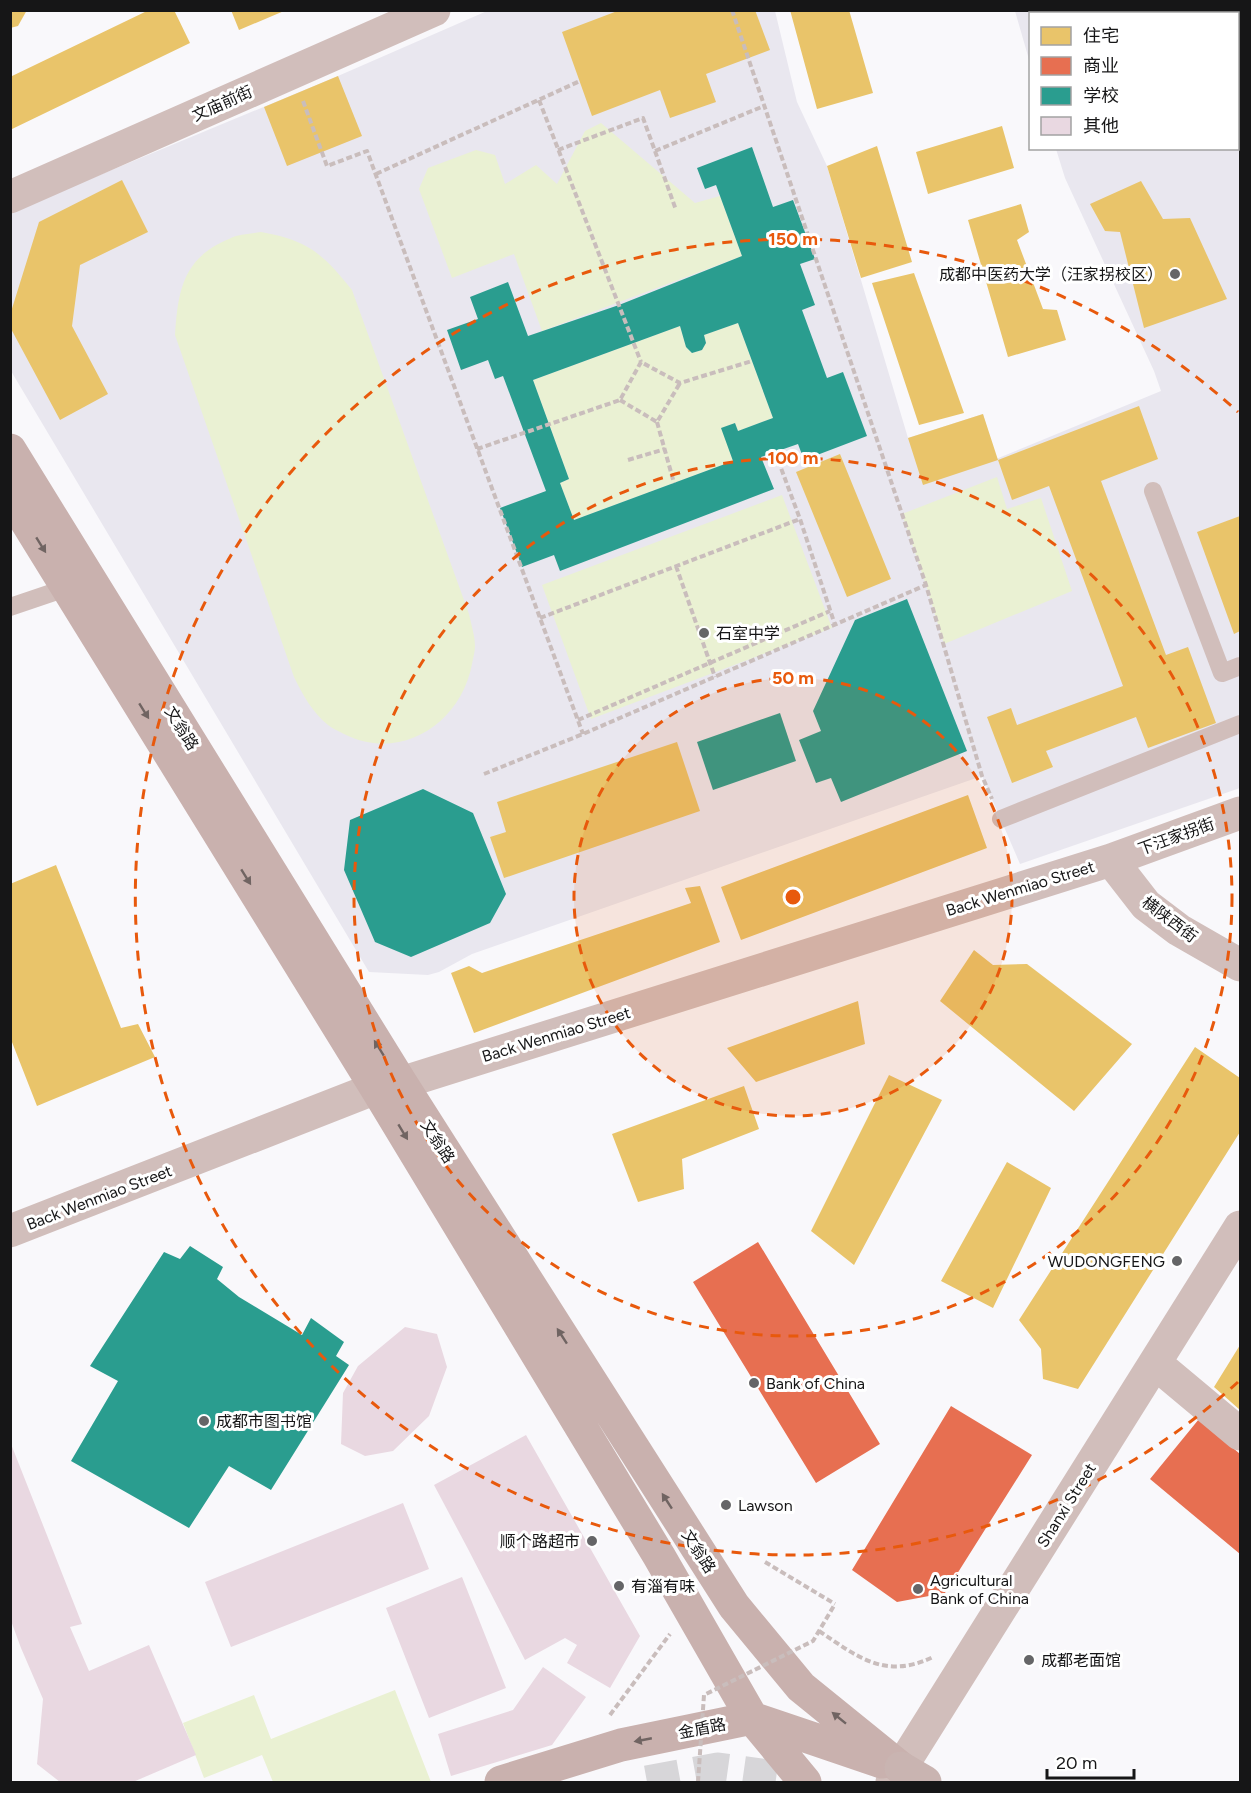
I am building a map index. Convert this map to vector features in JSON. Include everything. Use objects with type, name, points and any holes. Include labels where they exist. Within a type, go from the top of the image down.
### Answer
[{"type":"main road","name":"文翁路","points":[[10,450],[79,584],[388,1086],[752,1718],[805,1782]]},
{"type":"main road","name":"文翁路","points":[[10,495],[79,584]]},
{"type":"main road","name":"文翁路","points":[[388,1086],[734,1606],[801,1687],[906,1778]]},
{"type":"main road","name":"金盾路","points":[[501,1782],[621,1744],[752,1718],[906,1778]]},
{"type":"street","name":"文庙前街","points":[[10,196],[434,10]]},
{"type":"street","name":"下汪家拐街","points":[[1111,860],[1240,813]]},
{"type":"street","name":"Back Wenmiao Street","points":[[10,1232],[388,1086],[1111,860]]},
{"type":"street","name":"横陕西街","points":[[1111,860],[1146,905],[1179,930],[1240,965]]},
{"type":"street","name":"Shanxi Street","points":[[906,1778],[1155,1363],[1240,1227]]},
{"type":"street","points":[[1155,1363],[1240,1434]]},
{"type":"lane","points":[[1153,491],[1222,673],[1240,666]]},
{"type":"lane","points":[[10,608],[79,584]]},
{"type":"lane","points":[[1001,819],[1240,724]]},
{"type":"path","points":[[732,10],[926,585],[982,776],[1001,819]]},
{"type":"path","points":[[293,72],[327,166],[367,151],[583,734]]},
{"type":"path","points":[[376,174],[580,81]]},
{"type":"path","points":[[539,100],[641,362],[680,383]]},
{"type":"path","points":[[655,150],[764,106]]},
{"type":"path","points":[[558,150],[643,118],[676,210]]},
{"type":"path","points":[[657,422],[680,383],[752,361]]},
{"type":"path","points":[[477,449],[620,400],[641,362]]},
{"type":"path","points":[[620,400],[657,422],[674,483]]},
{"type":"path","points":[[628,460],[665,449]]},
{"type":"path","points":[[775,452],[800,519],[834,625]]},
{"type":"path","points":[[540,618],[800,519]]},
{"type":"path","points":[[676,567],[715,677]]},
{"type":"path","points":[[484,774],[583,734],[926,585]]},
{"type":"path","points":[[578,720],[830,611]]},
{"type":"path","points":[[698,1782],[704,1695],[813,1641],[835,1604],[765,1562]]},
{"type":"path","points":[[819,1631],[861,1659],[873,1664],[892,1667],[906,1665],[940,1654]]},
{"type":"path","points":[[608,1718],[670,1634]]},
{"type":"shaded area","name":"石室中学","points":[[487,11],[775,11],[797,102],[827,166],[908,438],[983,414],[996,459],[1161,391],[1154,371],[1065,178],[1056,150],[1239,150],[1239,12],[1029,12],[1029,60],[1015,11],[1240,11],[1240,788],[1020,864],[982,776],[472,954],[439,972],[428,975],[369,972],[11,371],[10,219],[13,211],[338,76]]},
{"type":"green space","points":[[601,123],[695,203],[720,196],[742,256],[542,331],[514,254],[452,278],[419,189],[428,168],[476,150],[495,155],[505,184],[536,165],[557,184],[585,131]]},
{"type":"green space","points":[[261,232],[291,239],[313,250],[352,290],[469,614],[475,648],[466,685],[442,720],[425,732],[407,740],[386,744],[365,742],[344,734],[322,720],[304,697],[294,677],[175,335],[181,290],[192,266],[214,247],[229,239]]},
{"type":"green space","points":[[738,323],[773,418],[738,431],[735,423],[722,428],[733,461],[574,520],[560,483],[569,479],[533,380],[680,326],[686,347],[692,353],[702,350],[706,343],[704,335]]},
{"type":"green space","points":[[997,477],[1007,509],[1041,498],[1072,591],[944,644],[902,514]]},
{"type":"green space","points":[[782,495],[832,628],[591,719],[542,585]]},
{"type":"green space","points":[[395,1690],[431,1782],[273,1782],[262,1755],[204,1778],[183,1723],[254,1695],[271,1739]]},
{"type":"building: 住宅","points":[[10,10],[27,10],[18,26],[10,28]]},
{"type":"building: 住宅","points":[[149,10],[174,10],[190,43],[10,130],[10,77]]},
{"type":"building: 住宅","points":[[231,10],[284,10],[284,11],[239,30]]},
{"type":"building: 住宅","points":[[620,10],[755,10],[770,50],[706,74],[716,102],[670,118],[660,90],[592,116],[562,32]]},
{"type":"building: 住宅","points":[[790,10],[849,10],[873,93],[817,109]]},
{"type":"building: 住宅","points":[[338,76],[362,136],[287,166],[264,107]]},
{"type":"building: 住宅","points":[[1002,126],[1014,168],[928,194],[916,152]]},
{"type":"building: 住宅","points":[[877,146],[912,262],[861,278],[827,166]]},
{"type":"building: 住宅","points":[[122,180],[148,232],[80,265],[72,326],[108,394],[60,420],[10,327],[10,315],[39,222]]},
{"type":"building: 住宅","points":[[1141,181],[1163,219],[1190,218],[1227,299],[1144,328],[1120,232],[1105,231],[1090,204]]},
{"type":"building: 住宅","points":[[1021,204],[1029,232],[1017,240],[1043,309],[1057,310],[1066,340],[1008,357],[968,220]]},
{"type":"building: 住宅","points":[[914,273],[964,413],[919,425],[872,283]]},
{"type":"building: 住宅","points":[[1139,406],[1158,459],[1101,481],[1166,655],[1188,647],[1216,723],[1148,748],[1136,717],[1046,751],[1053,767],[1012,783],[987,717],[1011,708],[1017,725],[1123,686],[1049,486],[1012,500],[998,460]]},
{"type":"building: 住宅","points":[[983,414],[998,460],[923,485],[908,438]]},
{"type":"building: 住宅","points":[[840,454],[891,579],[847,597],[796,472]]},
{"type":"building: 住宅","points":[[1240,516],[1240,631],[1234,634],[1197,532]]},
{"type":"building: 住宅","points":[[677,742],[700,811],[504,878],[490,837],[506,832],[497,802]]},
{"type":"building: 住宅","points":[[968,795],[987,848],[741,940],[721,887]]},
{"type":"building: 住宅","points":[[56,865],[121,1028],[138,1024],[155,1057],[37,1106],[10,1037],[10,884]]},
{"type":"building: 住宅","points":[[700,886],[720,942],[474,1033],[451,973],[469,966],[482,973],[691,903],[685,888]]},
{"type":"building: 住宅","points":[[974,950],[993,965],[1027,964],[1132,1044],[1074,1111],[940,1001]]},
{"type":"building: 住宅","points":[[858,1001],[865,1044],[756,1082],[727,1048]]},
{"type":"building: 住宅","points":[[1195,1047],[1240,1078],[1240,1132],[1078,1389],[1043,1379],[1041,1349],[1019,1320]]},
{"type":"building: 住宅","points":[[889,1075],[942,1100],[854,1265],[811,1231]]},
{"type":"building: 住宅","points":[[744,1086],[759,1129],[682,1159],[684,1189],[638,1202],[612,1134]]},
{"type":"building: 住宅","points":[[1007,1162],[1051,1188],[993,1308],[941,1281]]},
{"type":"building: 住宅","points":[[1240,1345],[1240,1410],[1214,1387]]},
{"type":"building: 商业","points":[[758,1242],[880,1444],[816,1483],[693,1282]]},
{"type":"building: 商业","points":[[951,1406],[1032,1455],[945,1593],[897,1602],[852,1570]]},
{"type":"building: 商业","points":[[1199,1419],[1240,1454],[1240,1554],[1150,1479]]},
{"type":"building: 学校","points":[[752,147],[773,207],[793,200],[815,259],[800,264],[815,305],[802,310],[827,378],[843,372],[867,436],[804,460],[798,444],[761,457],[774,489],[560,571],[554,555],[522,567],[500,508],[546,491],[503,376],[495,379],[488,360],[461,370],[447,330],[478,319],[470,297],[508,282],[528,336],[619,305],[742,256],[716,185],[705,189],[697,168]],"holes":[[[738,323],[773,418],[738,431],[735,423],[721,428],[733,461],[574,520],[560,483],[569,479],[533,380],[680,326],[686,347],[692,353],[702,350],[706,343],[704,335]]]},
{"type":"building: 学校","points":[[907,599],[967,751],[841,802],[831,778],[816,783],[799,740],[821,731],[813,711],[855,620]]},
{"type":"building: 学校","points":[[780,713],[796,761],[713,790],[697,742]]},
{"type":"building: 学校","points":[[423,789],[473,813],[506,894],[490,923],[411,957],[375,942],[344,870],[350,820]]},
{"type":"building: 学校","name":"成都市图书馆","points":[[190,1246],[223,1267],[217,1279],[239,1297],[302,1335],[311,1318],[344,1342],[336,1356],[349,1365],[271,1490],[229,1466],[189,1528],[71,1461],[118,1381],[90,1366],[164,1252],[180,1259]]},
{"type":"building: 其他","points":[[405,1327],[437,1334],[447,1367],[429,1416],[393,1451],[365,1456],[341,1444],[343,1393],[358,1366]]},
{"type":"building: 其他","points":[[526,1435],[640,1636],[610,1688],[567,1663],[577,1645],[565,1638],[525,1660],[434,1485]]},
{"type":"building: 其他","points":[[11,1444],[82,1624],[70,1627],[89,1671],[149,1645],[196,1755],[133,1782],[60,1782],[37,1764],[43,1699],[10,1618]]},
{"type":"building: 其他","points":[[403,1503],[429,1569],[231,1647],[205,1582]]},
{"type":"building: 其他","points":[[462,1577],[506,1688],[429,1718],[386,1608]]},
{"type":"building: 其他","points":[[543,1667],[586,1697],[552,1745],[451,1776],[438,1734],[513,1710]]},
{"type":"tunnel","points":[[647,1782],[718,1769],[810,1782]]},
{"type":"place","name":"成都中医药大学（汪家拐校区）","points":[[1175,274]]},
{"type":"place","name":"石室中学","points":[[704,633]]},
{"type":"place","name":"WUDONGFENG","points":[[1177,1261]]},
{"type":"place","name":"Bank of China","points":[[754,1383]]},
{"type":"place","name":"成都市图书馆","points":[[204,1421]]},
{"type":"place","name":"Lawson","points":[[726,1505]]},
{"type":"place","name":"顺个路超市","points":[[592,1541]]},
{"type":"place","name":"有淄有味","points":[[619,1586]]},
{"type":"place","name":"Agricultural Bank of China","points":[[918,1589]]},
{"type":"place","name":"成都老面馆","points":[[1029,1660]]}]
